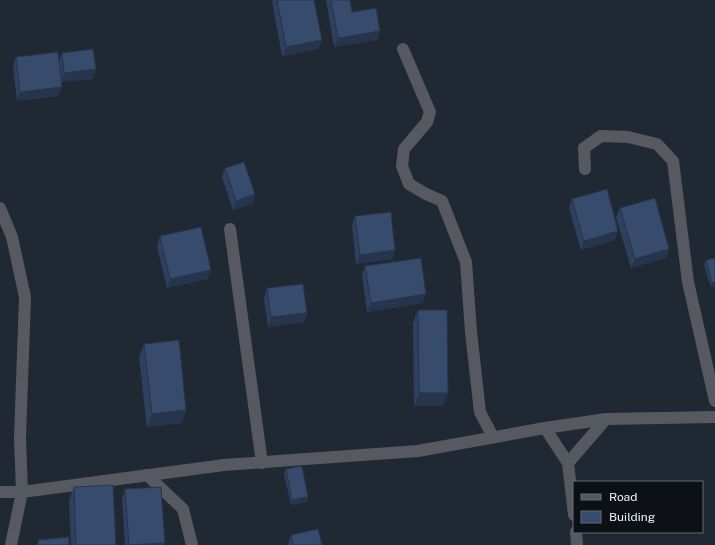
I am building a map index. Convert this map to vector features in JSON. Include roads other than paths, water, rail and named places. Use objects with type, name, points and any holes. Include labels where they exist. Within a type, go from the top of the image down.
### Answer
[{"type":"street","points":[[403,49],[430,112],[427,122],[404,149],[402,166],[409,184],[442,201],[466,262],[471,332],[480,412],[493,438]]},
{"type":"street","points":[[585,168],[584,148],[601,136],[628,137],[657,144],[673,161],[688,282],[715,401]]},
{"type":"street","points":[[0,208],[5,231],[12,237],[25,297],[20,438],[22,492],[11,545]]},
{"type":"street","points":[[230,229],[262,463]]},
{"type":"street","points":[[0,492],[22,492],[224,465],[418,451],[545,428],[606,419],[715,417]]},
{"type":"street","points":[[568,464],[606,419]]},
{"type":"street","points":[[545,428],[568,464],[573,506]]},
{"type":"street","points":[[147,475],[184,509],[192,545]]},
{"type":"street","points":[[576,533],[577,545]]}]
